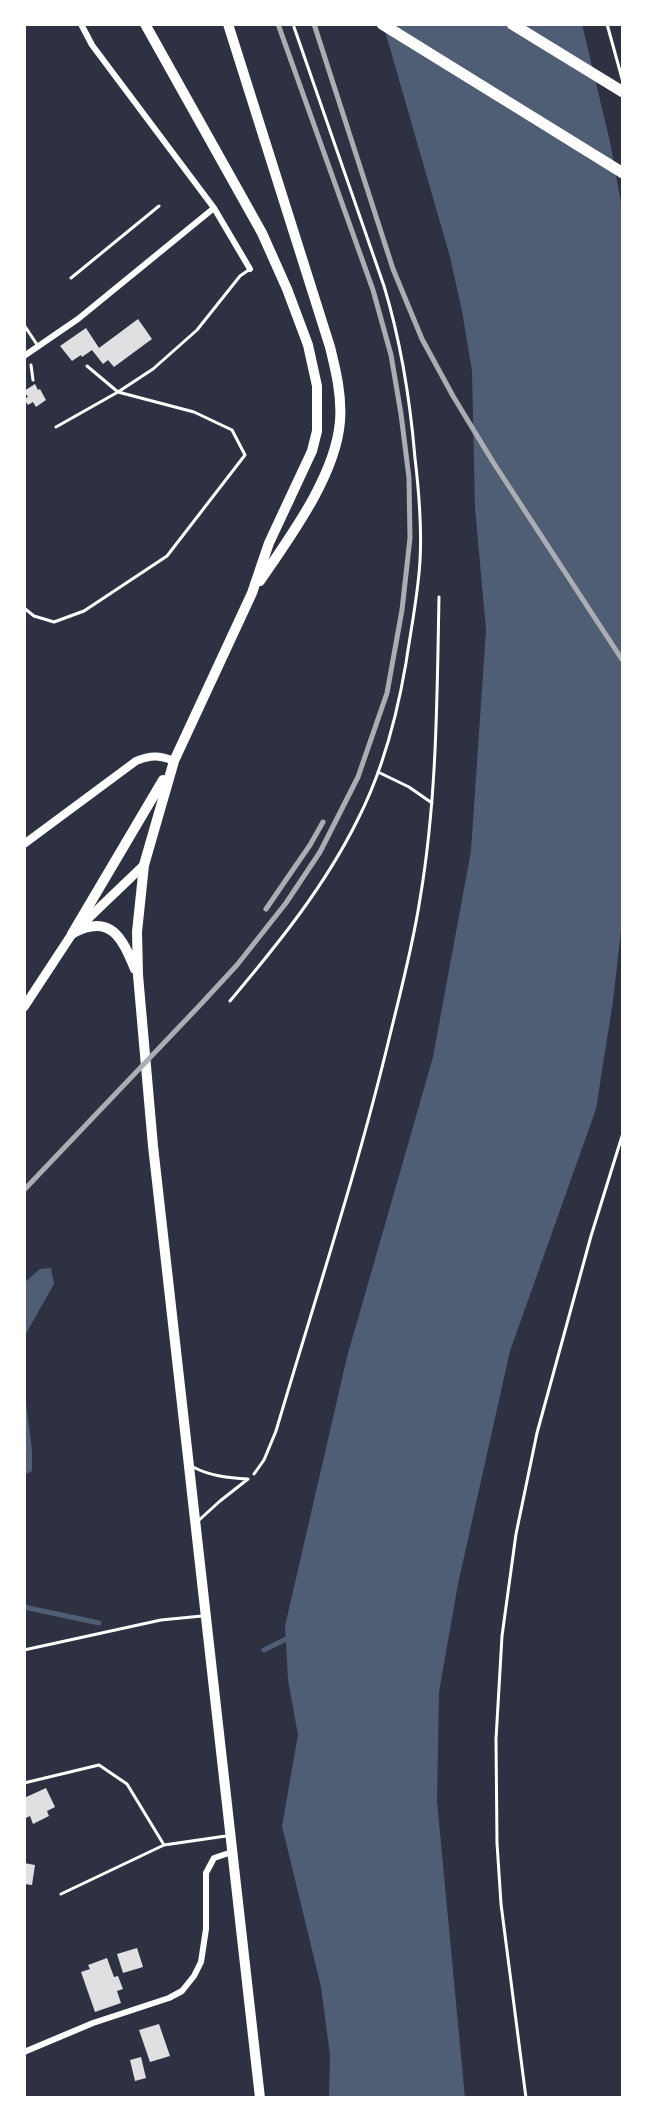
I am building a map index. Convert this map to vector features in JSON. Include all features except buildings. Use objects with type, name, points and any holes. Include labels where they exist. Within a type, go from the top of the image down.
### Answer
[{"type":"highway","points":[[382,24],[623,173]]},
{"type":"highway","points":[[512,24],[623,92]]},
{"type":"main road","points":[[145,24],[262,233],[287,289],[313,364],[318,407],[315,441],[304,471],[269,543],[252,593],[174,761],[144,865],[137,932],[153,1146],[260,2098]]},
{"type":"main road","points":[[228,24],[330,347],[341,411],[338,438],[323,478],[294,531],[252,593]]},
{"type":"main road","points":[[24,1007],[72,934],[174,761]]},
{"type":"main road","points":[[72,934],[144,865]]},
{"type":"main road","points":[[72,934],[89,926],[109,928],[126,947],[138,975]]},
{"type":"street","points":[[81,24],[92,45],[214,208],[250,269]]},
{"type":"street","points":[[24,355],[78,319],[214,208]]},
{"type":"street","points":[[24,844],[136,761],[147,756],[174,761]]},
{"type":"street","points":[[24,2052],[182,1991],[201,1962],[206,1929],[206,1873],[214,1858],[232,1852]]},
{"type":"lane","points":[[607,24],[623,82]]},
{"type":"lane","points":[[71,278],[159,206]]},
{"type":"lane","points":[[56,427],[153,369],[197,330],[240,276],[250,269]]},
{"type":"lane","points":[[24,325],[38,346]]},
{"type":"lane","points":[[24,608],[34,616],[54,622],[84,611],[167,556],[245,455],[232,430],[194,412],[118,392],[87,366]]},
{"type":"lane","points":[[526,2098],[501,1904],[497,1843],[496,1739],[502,1636],[516,1534],[537,1433],[623,1133]]},
{"type":"lane","points":[[189,1464],[202,1471],[248,1479]]},
{"type":"lane","points":[[196,1524],[248,1479]]},
{"type":"lane","points":[[24,1650],[161,1620],[206,1616]]},
{"type":"lane","points":[[24,1783],[99,1765],[127,1784],[164,1845]]},
{"type":"lane","points":[[61,1894],[164,1845],[230,1835]]},
{"type":"path","points":[[230,1001],[281,939],[321,883],[360,817],[384,756],[400,694],[420,559],[420,504],[400,347],[384,286],[294,27]]},
{"type":"path","points":[[24,355],[31,363],[33,380]]},
{"type":"path","points":[[248,1479],[259,1469],[276,1431],[370,1117],[409,960],[421,898],[432,803],[439,597]]},
{"type":"path","points":[[378,772],[409,787],[432,803]]},
{"type":"water","points":[[383,24],[582,24],[610,142],[623,214],[623,914],[613,1001],[596,1109],[510,1351],[458,1584],[439,1692],[437,1801],[465,2098],[329,2098],[330,2055],[321,1987],[282,1826],[298,1735],[288,1680],[285,1626],[347,1357],[433,1057],[471,851],[486,630],[475,508],[472,371],[462,311],[450,257]]},
{"type":"water","points":[[51,1268],[54,1284],[24,1337],[24,1283],[40,1269]]},
{"type":"water","points":[[24,1388],[32,1471],[24,1475]]},
{"type":"waterway","points":[[24,1607],[99,1623]]},
{"type":"waterway","points":[[264,1650],[292,1636]]},
{"type":"railway","points":[[24,1190],[237,965],[286,903],[320,852],[358,777],[387,693],[402,610],[410,538],[409,478],[401,414],[391,355],[373,290],[278,24]]},
{"type":"railway","points":[[314,24],[393,269],[422,339],[493,462],[623,661]]},
{"type":"railway","points":[[266,909],[323,822]]}]
